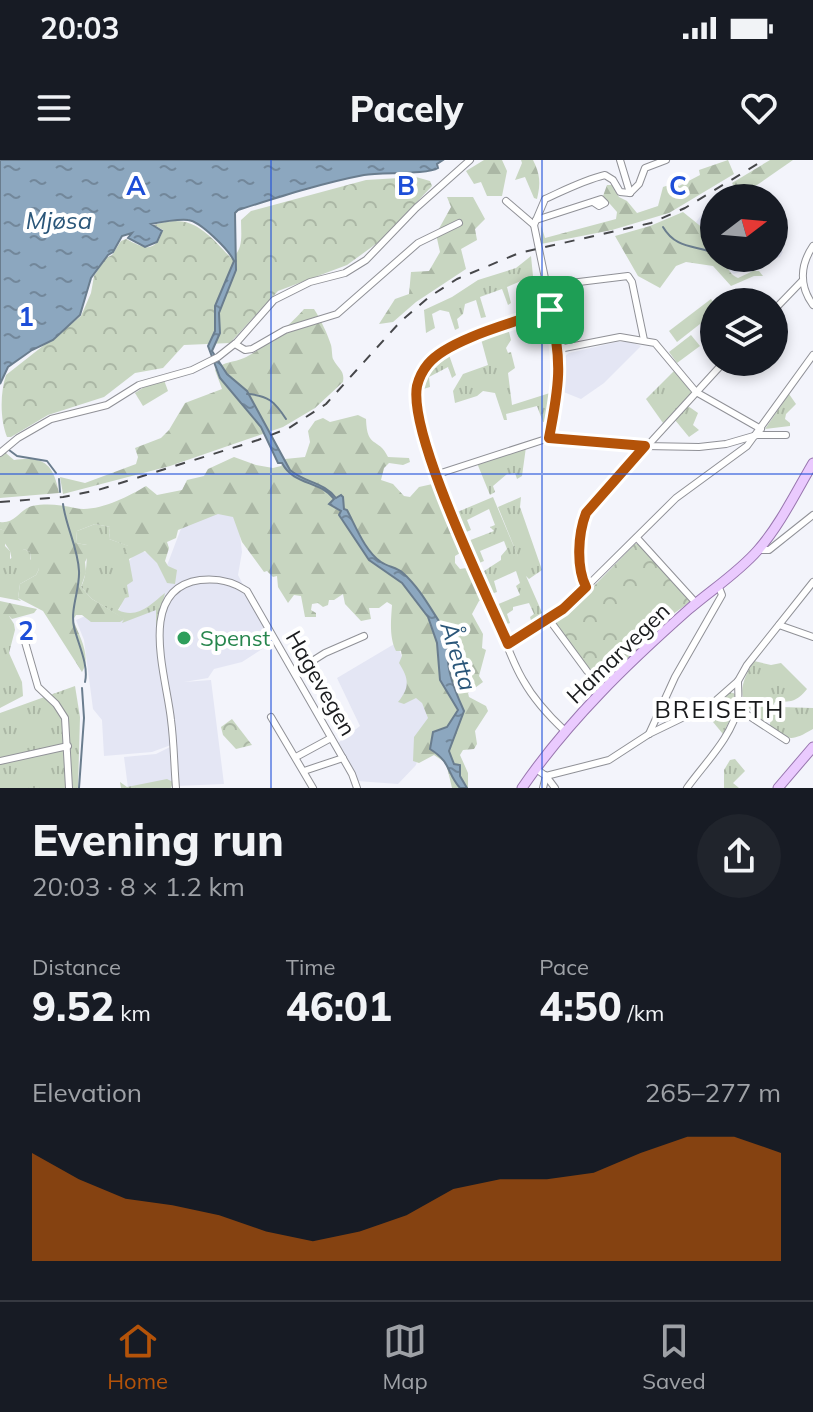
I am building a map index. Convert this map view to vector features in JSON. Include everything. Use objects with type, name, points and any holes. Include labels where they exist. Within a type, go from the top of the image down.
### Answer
[{"type":"main road","name":"Hamarvegen","points":[[522,788],[565,731],[622,671],[755,554],[774,529],[813,463]]},
{"type":"main road","points":[[778,788],[811,752]]},
{"type":"street","points":[[0,453],[18,438],[51,419],[107,405],[139,385],[192,370],[216,358],[235,344],[274,300],[310,282],[345,273],[366,260],[416,208],[470,160]]},
{"type":"street","points":[[620,160],[630,193]]},
{"type":"street","points":[[630,193],[639,184],[645,168],[666,160]]},
{"type":"street","points":[[549,438],[560,378],[559,349],[535,223],[545,199],[586,180],[608,176],[620,192],[630,193]]},
{"type":"street","points":[[506,201],[535,223]]},
{"type":"street","points":[[535,223],[593,202]]},
{"type":"street","points":[[235,344],[248,350],[285,330],[337,314],[418,243],[459,223]]},
{"type":"street","points":[[813,246],[804,264],[802,281],[813,305]]},
{"type":"street","points":[[546,286],[628,276],[632,282],[644,340]]},
{"type":"street","points":[[788,296],[802,281]]},
{"type":"street","points":[[550,310],[456,344],[427,365],[417,387],[418,407],[428,450],[445,497],[523,680],[565,731]]},
{"type":"street","points":[[559,349],[620,337],[655,343],[696,392],[758,432]]},
{"type":"street","points":[[508,644],[570,603],[676,498],[736,457],[758,432],[813,355]]},
{"type":"street","points":[[586,587],[581,571],[581,527],[586,513],[711,376]]},
{"type":"street","points":[[438,474],[549,438],[645,446],[712,447],[758,432],[786,435]]},
{"type":"street","points":[[755,554],[769,550],[813,515]]},
{"type":"street","points":[[637,538],[696,603]]},
{"type":"street","name":"Hagevegen","points":[[176,788],[171,719],[159,636],[162,611],[170,594],[187,583],[205,580],[225,580],[247,591],[295,672],[357,788]]},
{"type":"street","points":[[546,776],[609,760],[649,734],[710,705],[738,681],[747,665],[813,582]]},
{"type":"street","points":[[649,734],[675,677],[722,595],[718,585]]},
{"type":"street","points":[[548,618],[587,671]]},
{"type":"street","points":[[779,625],[813,637]]},
{"type":"street","points":[[295,672],[325,653],[364,636]]},
{"type":"street","points":[[25,642],[38,687],[64,714],[69,788]]},
{"type":"street","points":[[687,788],[719,745],[737,708],[738,681]]},
{"type":"street","points":[[737,708],[786,740]]},
{"type":"street","points":[[271,717],[313,788]]},
{"type":"street","points":[[296,757],[331,738]]},
{"type":"street","points":[[0,761],[68,746]]},
{"type":"street","points":[[304,771],[343,758]]},
{"type":"street","points":[[536,769],[555,788]]},
{"type":"street","points":[[543,788],[546,776]]},
{"type":"shaded area","points":[[617,342],[641,346],[604,383],[581,399],[561,391],[564,357],[569,353]]},
{"type":"shaded area","points":[[221,511],[238,519],[242,552],[238,575],[273,642],[242,662],[214,669],[208,678],[184,682],[211,680],[224,784],[128,788],[124,757],[156,754],[176,744],[169,685],[171,745],[152,752],[104,756],[102,720],[93,709],[84,640],[76,620],[90,614],[116,618],[125,594],[128,562],[138,551],[155,554],[166,568],[182,526]]},
{"type":"shaded area","points":[[396,643],[429,719],[416,765],[398,784],[357,781],[338,743],[360,726],[337,678]]},
{"type":"green space","points":[[484,160],[502,160],[507,171],[502,196],[487,196],[481,182],[474,184],[466,171]]},
{"type":"green space","points":[[521,160],[533,160],[539,179],[537,199],[525,177],[515,180]]},
{"type":"green space","points":[[728,160],[734,174],[717,184],[700,184],[700,194],[669,213],[612,230],[541,244],[541,225],[545,238],[616,219],[617,212],[603,196],[607,185],[612,185],[619,197],[637,213],[658,206],[663,187],[675,183],[679,186],[700,175],[699,170]]},
{"type":"green space","points":[[770,160],[793,160],[758,184],[732,183]]},
{"type":"green space","points":[[416,177],[430,181],[432,186],[380,241],[347,265],[278,291],[230,343],[184,345],[163,368],[135,373],[104,397],[48,415],[7,437],[2,406],[6,375],[81,316],[91,293],[94,276],[121,241],[126,239],[143,247],[152,246],[163,230],[154,225],[179,221],[198,227],[231,258],[240,247],[241,220],[251,211],[366,180]]},
{"type":"green space","points":[[447,197],[473,197],[485,219],[475,229],[477,240],[461,249],[466,269],[416,302],[393,322],[379,324],[395,299],[409,294],[411,272],[429,271],[440,252],[436,234],[451,207]]},
{"type":"green space","points":[[683,212],[700,226],[700,264],[686,262],[676,266],[660,288],[638,276],[615,236]]},
{"type":"green space","points":[[531,256],[533,276],[507,287],[511,303],[508,305],[502,289],[480,297],[486,317],[481,318],[476,300],[465,304],[463,314],[457,319],[459,328],[455,330],[449,312],[440,310],[432,314],[435,328],[426,333],[424,310],[478,280],[516,268]]},
{"type":"green space","points":[[718,272],[731,272],[738,278],[751,272],[760,272],[763,276],[754,276],[731,286]]},
{"type":"green space","points":[[700,307],[700,324],[677,342],[669,331]]},
{"type":"green space","points":[[304,309],[314,309],[343,378],[343,382],[315,408],[283,427],[170,466],[63,494],[60,477],[85,483],[136,464],[138,457],[135,448],[161,438],[185,403],[222,389],[215,370],[259,350]]},
{"type":"green space","points":[[508,328],[511,340],[506,348],[508,353],[511,352],[515,368],[508,373],[512,405],[553,392],[550,421],[543,422],[537,406],[506,414],[507,420],[504,420],[495,393],[483,391],[455,403],[453,391],[463,374],[488,365],[481,339]]},
{"type":"green space","points":[[691,335],[700,346],[677,363],[669,352]]},
{"type":"green space","points":[[448,352],[456,375],[452,378],[448,367],[429,377],[430,387],[420,390],[430,368]]},
{"type":"green space","points":[[674,371],[692,393],[663,423],[646,399]]},
{"type":"green space","points":[[164,380],[168,391],[143,406],[135,393]]},
{"type":"green space","points":[[789,394],[796,404],[786,414],[785,419],[790,426],[765,429]]},
{"type":"green space","points":[[688,406],[698,413],[693,425],[699,430],[689,437],[675,420]]},
{"type":"green space","points":[[358,415],[366,419],[368,435],[388,457],[409,458],[410,462],[403,465],[389,463],[381,480],[393,484],[404,496],[410,497],[419,487],[437,483],[465,550],[455,556],[455,563],[460,569],[472,567],[486,598],[479,601],[472,614],[483,634],[482,648],[486,650],[479,676],[483,682],[468,693],[488,711],[475,731],[477,744],[474,749],[463,750],[460,755],[468,773],[468,788],[452,788],[446,763],[434,755],[419,763],[413,761],[414,737],[428,718],[422,703],[416,698],[404,704],[398,702],[407,683],[399,663],[401,651],[396,651],[392,640],[392,605],[387,602],[379,608],[369,608],[371,619],[361,621],[345,604],[343,594],[329,600],[328,605],[323,607],[318,603],[312,604],[311,610],[316,617],[305,617],[301,596],[294,595],[288,603],[278,587],[277,576],[264,572],[242,542],[233,517],[218,514],[178,530],[176,538],[167,542],[169,548],[165,561],[177,570],[175,584],[167,583],[157,563],[145,551],[122,559],[128,546],[109,539],[110,527],[95,524],[77,531],[76,543],[87,545],[91,550],[85,562],[86,572],[81,587],[92,599],[125,619],[120,622],[91,622],[82,615],[76,615],[73,620],[86,660],[82,672],[43,611],[18,598],[20,584],[36,575],[39,569],[31,565],[30,552],[24,549],[13,565],[10,551],[2,539],[4,531],[0,529],[0,522],[10,521],[32,506],[83,509],[102,506],[146,486],[157,495],[182,490],[187,480],[204,476],[208,469],[234,457],[256,465],[281,466],[285,459],[305,457],[310,442],[308,431],[315,421],[323,418],[330,422]]},
{"type":"green space","points":[[526,447],[522,476],[517,479],[515,473],[507,474],[493,486],[495,492],[490,495],[477,463]]},
{"type":"green space","points":[[0,448],[14,460],[33,459],[46,464],[54,475],[59,493],[0,498]]},
{"type":"green space","points":[[493,497],[519,559],[498,507],[521,497],[520,507],[542,570],[529,579],[526,576],[544,617],[532,624],[530,617],[534,614],[529,603],[513,607],[507,614],[510,623],[504,625],[496,605],[520,595],[516,586],[520,583],[516,571],[494,581],[497,592],[491,594],[481,573],[501,560],[507,549],[504,541],[480,551],[484,561],[477,564],[468,541],[494,531],[490,527],[495,525],[489,509],[467,520],[471,530],[464,533],[455,513]]},
{"type":"green space","points":[[95,524],[110,527],[109,539],[129,546],[127,559],[133,581],[127,585],[129,597],[125,598],[118,610],[138,612],[165,593],[156,631],[156,610],[122,623],[124,619],[92,599],[81,587],[86,572],[87,545],[76,543],[77,531]]},
{"type":"green space","points":[[0,529],[5,531],[5,546],[10,551],[10,559],[24,549],[30,552],[30,559],[39,569],[36,575],[20,584],[18,598],[21,601],[0,597]]},
{"type":"green space","points":[[635,544],[639,544],[690,602],[666,619],[644,644],[601,682],[552,619],[593,587]]},
{"type":"green space","points":[[653,580],[673,605],[627,645],[606,621]]},
{"type":"green space","points":[[0,601],[37,609],[34,613],[12,619],[0,616]]},
{"type":"green space","points":[[0,616],[9,616],[14,624],[9,653],[22,682],[23,696],[0,708]]},
{"type":"green space","points":[[754,661],[771,665],[781,663],[807,689],[793,700],[775,702],[764,721],[749,708],[742,694]]},
{"type":"green space","points":[[75,686],[80,717],[78,788],[0,788],[0,713]]},
{"type":"green space","points":[[730,692],[735,694],[733,713],[723,734],[713,722],[716,703]]},
{"type":"green space","points":[[781,707],[813,708],[813,729],[791,738],[769,728],[773,711]]},
{"type":"green space","points":[[232,719],[252,745],[236,749],[223,735],[221,727]]},
{"type":"green space","points":[[735,759],[745,771],[733,783],[739,788],[724,788],[724,770],[730,760]]},
{"type":"green space","points":[[167,779],[173,782],[171,788],[121,788],[120,782],[127,787]]},
{"type":"water","name":"Mjøsa","points":[[0,160],[443,160],[437,164],[438,168],[432,170],[364,175],[238,210],[235,213],[236,270],[219,313],[220,333],[212,351],[227,374],[247,391],[290,470],[326,489],[336,498],[343,497],[344,509],[370,552],[410,580],[447,633],[450,673],[464,711],[449,751],[454,764],[460,765],[460,776],[467,788],[460,788],[442,759],[430,749],[433,732],[447,727],[458,710],[440,680],[437,643],[428,617],[402,583],[369,560],[339,515],[341,511],[329,504],[334,499],[322,489],[293,476],[282,463],[278,463],[261,427],[220,378],[208,346],[215,331],[215,306],[234,261],[207,231],[188,220],[175,220],[151,224],[162,231],[157,242],[145,247],[128,238],[132,233],[122,236],[91,278],[80,315],[53,340],[8,367],[0,384]]},
{"type":"waterway","points":[[663,227],[680,243],[700,249]]},
{"type":"waterway","name":"Åretta","points":[[247,394],[270,400],[286,419]]},
{"type":"waterway","points":[[9,450],[17,456],[47,461],[56,473]]},
{"type":"waterway","points":[[59,479],[60,492]]},
{"type":"waterway","points":[[63,504],[78,562],[73,620],[84,662],[85,682]]},
{"type":"waterway","points":[[79,788],[84,718],[82,688]]},
{"type":"railway","points":[[0,502],[63,497],[98,490],[289,428],[326,404],[400,322],[429,297],[457,279],[519,253],[651,223],[685,208],[764,160]]},
{"type":"place","name":"Spenst","points":[[184,638]]},
{"type":"district","name":"BREISETH","points":[[720,709]]},
{"type":"route","points":[[550,310],[558,341],[560,378],[549,438],[645,446],[586,513],[581,527],[581,571],[586,587],[563,609],[508,644],[428,450],[418,407],[417,387],[427,365],[456,344],[550,310]]}]
